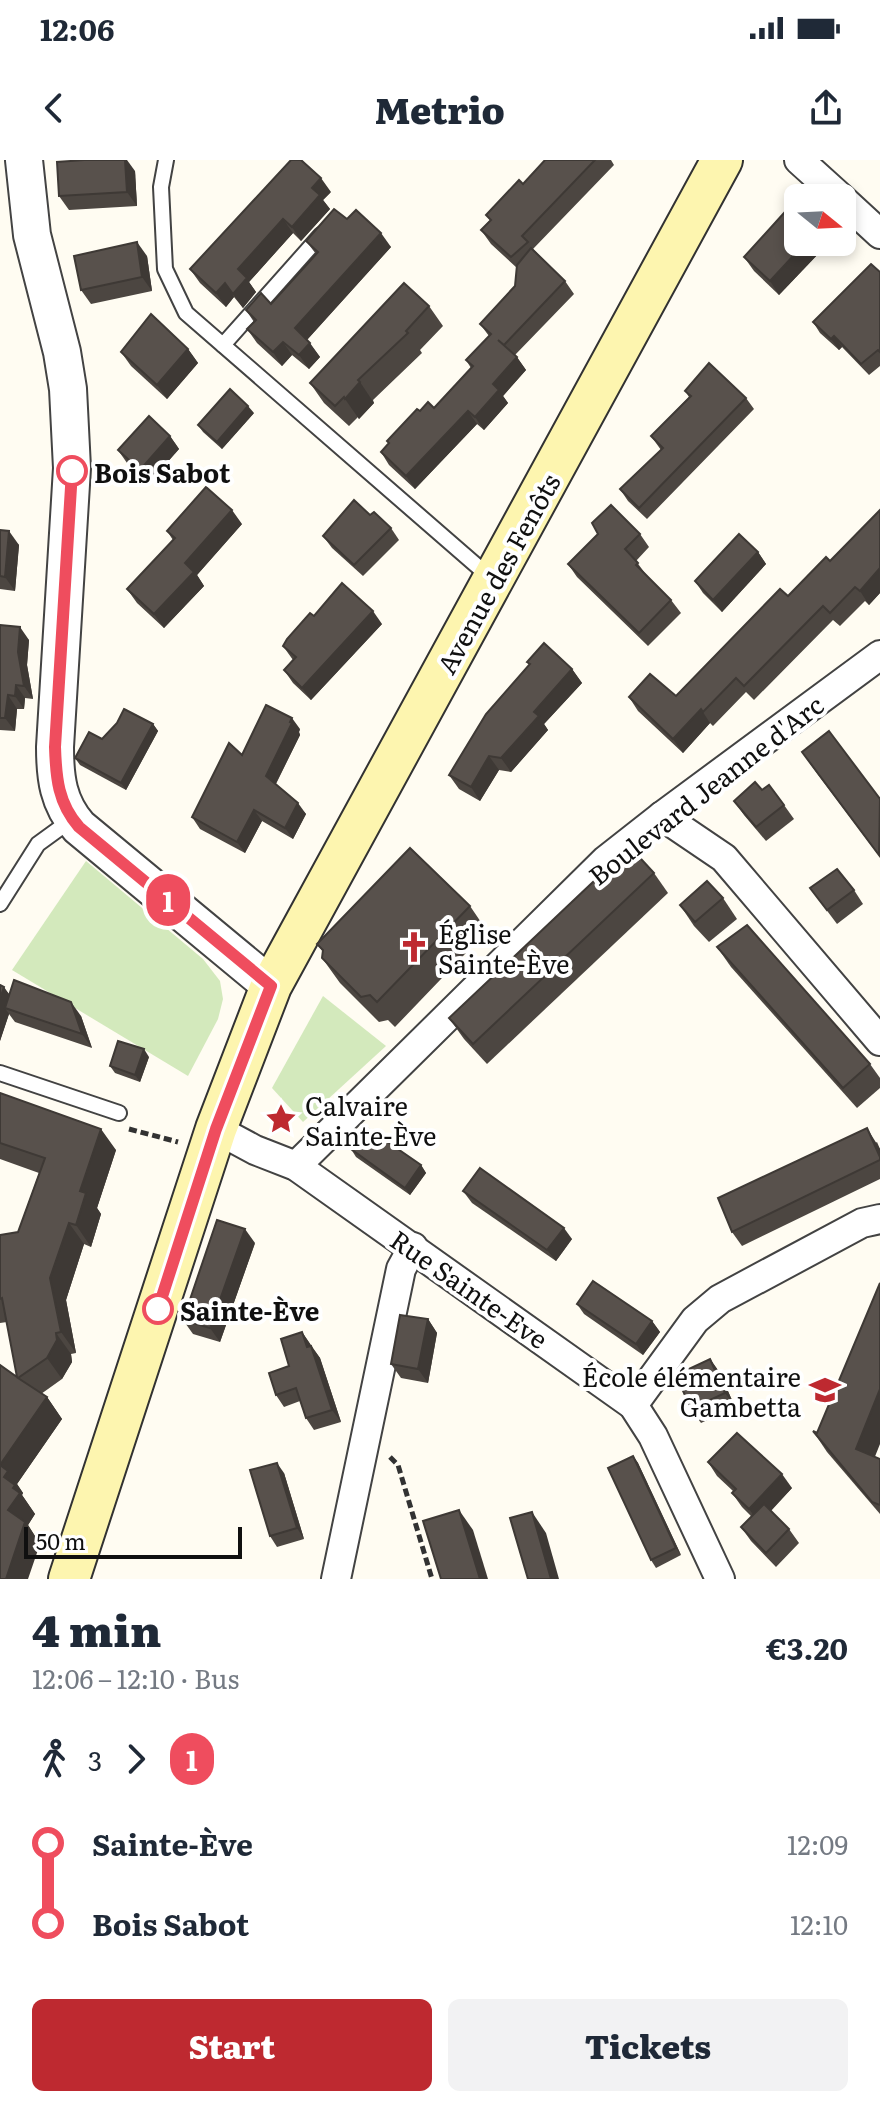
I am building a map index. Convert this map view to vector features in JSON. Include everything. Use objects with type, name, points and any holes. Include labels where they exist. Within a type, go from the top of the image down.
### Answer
[{"type":"main road","name":"Avenue des Fenôts","points":[[69,1579],[213,1140],[271,986],[722,160]]},
{"type":"street","points":[[24,160],[32,235],[58,330],[68,389],[70,425],[72,468],[55,747],[57,787],[72,819],[271,986]]},
{"type":"street","points":[[799,160],[825,184]]},
{"type":"street","points":[[856,212],[880,234]]},
{"type":"street","name":"Boulevard Jeanne d'Arc","points":[[296,1166],[606,860],[880,655]]},
{"type":"street","points":[[662,816],[724,858],[880,1041]]},
{"type":"street","name":"Rue Sainte-Eve","points":[[213,1140],[255,1150],[296,1166],[633,1405],[653,1436],[720,1579]]},
{"type":"street","points":[[633,1405],[695,1320],[720,1299],[862,1223],[880,1219]]},
{"type":"street","points":[[336,1579],[401,1269],[413,1247]]},
{"type":"lane","points":[[166,160],[161,187],[165,269],[186,313],[493,580]]},
{"type":"lane","points":[[223,345],[328,227]]},
{"type":"lane","points":[[0,904],[38,844],[72,819]]},
{"type":"lane","points":[[0,1073],[119,1113]]},
{"type":"path","points":[[119,1113],[127,1129],[213,1140]]},
{"type":"path","points":[[366,1434],[398,1465],[432,1579]]},
{"type":"green space","points":[[86,861],[203,959],[220,981],[223,999],[218,1019],[188,1076],[12,970]]},
{"type":"green space","points":[[323,996],[386,1046],[303,1122],[272,1088]]},
{"type":"building","points":[[125,160],[127,192],[59,196],[57,162]]},
{"type":"building","points":[[291,160],[301,160],[321,178],[312,188],[320,195],[292,227],[283,219],[238,269],[247,278],[233,294],[225,283],[216,293],[190,269]]},
{"type":"building","points":[[545,160],[595,160],[522,236],[528,242],[511,257],[481,230],[491,220],[486,215],[519,180],[523,184]]},
{"type":"building","points":[[334,209],[347,219],[356,210],[381,233],[295,328],[310,343],[299,355],[283,342],[273,352],[247,329],[256,320],[246,310],[261,293],[271,304],[318,252],[306,241]]},
{"type":"building","points":[[784,213],[784,256],[793,256],[770,281],[744,257]]},
{"type":"building","points":[[137,242],[142,277],[81,290],[74,256]]},
{"type":"building","points":[[531,248],[565,281],[504,345],[498,340],[517,357],[493,384],[499,390],[475,417],[468,411],[406,476],[381,452],[389,443],[387,441],[417,409],[420,411],[428,402],[434,408],[473,366],[466,360],[491,334],[480,324],[515,286],[517,265]]},
{"type":"building","points":[[871,264],[880,272],[880,352],[878,350],[861,364],[834,336],[831,339],[813,322]]},
{"type":"building","points":[[404,283],[429,306],[406,331],[408,333],[335,406],[310,383]]},
{"type":"building","points":[[151,314],[188,349],[157,385],[121,352]]},
{"type":"building","points":[[709,363],[746,398],[639,508],[620,489],[663,448],[651,436],[691,396],[685,391]]},
{"type":"building","points":[[230,389],[248,406],[217,442],[198,425]]},
{"type":"building","points":[[149,416],[170,436],[140,470],[118,450]]},
{"type":"building","points":[[206,487],[232,510],[185,563],[194,572],[154,614],[127,589],[175,538],[167,531]]},
{"type":"building","points":[[354,500],[370,515],[374,512],[391,528],[354,565],[323,536]]},
{"type":"building","points":[[611,505],[640,534],[625,549],[638,563],[636,565],[671,600],[639,633],[568,564],[598,534],[592,523]]},
{"type":"building","points":[[880,510],[880,568],[860,591],[855,587],[830,613],[823,606],[744,686],[736,678],[673,739],[629,697],[650,674],[676,696],[780,589],[788,596],[826,557],[830,561]]},
{"type":"building","points":[[0,530],[9,531],[5,577],[0,576]]},
{"type":"building","points":[[739,534],[758,552],[713,600],[695,581]]},
{"type":"building","points":[[342,583],[373,611],[302,688],[284,670],[296,657],[283,646],[310,613],[314,616]]},
{"type":"building","points":[[0,625],[20,627],[18,652],[24,686],[16,685],[15,696],[8,695],[5,718],[0,718]]},
{"type":"building","points":[[544,643],[572,669],[534,712],[539,716],[501,758],[489,756],[471,787],[449,775],[486,714],[530,664],[527,662]]},
{"type":"building","points":[[266,705],[292,718],[292,723],[266,776],[298,803],[285,828],[254,810],[237,842],[192,817],[229,743],[242,755]]},
{"type":"building","points":[[124,709],[153,724],[121,783],[75,758],[89,732],[102,739],[117,723]]},
{"type":"building","points":[[829,731],[880,799],[879,855],[802,752]]},
{"type":"building","points":[[755,782],[762,790],[769,785],[784,805],[756,827],[734,801]]},
{"type":"building","points":[[630,847],[654,873],[473,1044],[449,1018]]},
{"type":"building","name":"Église Sainte-Ève","points":[[410,848],[470,906],[377,1002],[370,995],[361,997],[322,958],[323,950],[317,944]]},
{"type":"building","points":[[837,869],[854,890],[827,910],[810,888]]},
{"type":"building","points":[[707,881],[723,898],[695,922],[680,905]]},
{"type":"building","points":[[747,925],[870,1064],[843,1088],[717,947]]},
{"type":"building","points":[[14,980],[71,1002],[82,1034],[5,1008]]},
{"type":"building","points":[[118,1041],[144,1049],[135,1075],[110,1066]]},
{"type":"building","points":[[0,1093],[101,1129],[80,1191],[86,1193],[76,1225],[69,1223],[50,1278],[61,1332],[56,1333],[57,1340],[47,1358],[18,1378],[47,1397],[0,1465],[0,1365],[17,1377],[0,1299],[0,1235],[18,1232],[45,1158],[0,1143]]},
{"type":"building","points":[[366,1127],[421,1165],[405,1188],[351,1149]]},
{"type":"building","points":[[867,1128],[880,1160],[732,1232],[718,1198]]},
{"type":"building","points":[[480,1168],[564,1228],[547,1250],[463,1191]]},
{"type":"building","points":[[217,1220],[245,1229],[210,1328],[183,1320]]},
{"type":"building","points":[[593,1281],[652,1321],[636,1344],[577,1304]]},
{"type":"building","points":[[880,1283],[880,1389],[856,1449],[880,1459],[880,1505],[872,1502],[813,1431],[817,1433]]},
{"type":"building","points":[[400,1315],[428,1319],[418,1369],[391,1364]]},
{"type":"building","points":[[302,1332],[307,1347],[311,1346],[332,1410],[306,1418],[296,1388],[276,1395],[269,1373],[289,1366],[281,1339]]},
{"type":"building","points":[[710,1359],[725,1393],[691,1409],[676,1375]]},
{"type":"building","points":[[737,1433],[782,1474],[749,1509],[732,1493],[736,1489],[708,1462]]},
{"type":"building","points":[[633,1456],[676,1548],[651,1560],[608,1468]]},
{"type":"building","points":[[277,1463],[297,1528],[270,1536],[250,1470]]},
{"type":"building","points":[[0,1465],[8,1471],[4,1477],[20,1493],[8,1510],[25,1522],[6,1579],[0,1579]]},
{"type":"building","points":[[764,1504],[789,1529],[766,1553],[741,1527]]},
{"type":"building","points":[[459,1510],[480,1579],[441,1579],[423,1521]]},
{"type":"building","points":[[532,1512],[551,1579],[528,1579],[510,1518]]},
{"type":"bus line","name":"1","points":[[72,471],[55,747],[55,774],[61,799],[79,827],[271,986],[216,1129],[158,1309]]},
{"type":"place","name":"Bois Sabot","points":[[72,471]]},
{"type":"place","name":"Église Sainte-Ève","points":[[414,947]]},
{"type":"place","name":"Calvaire Sainte-Ève","points":[[281,1119]]},
{"type":"place","name":"Sainte-Ève","points":[[158,1309]]},
{"type":"place","name":"École élémentaire Gambetta","points":[[825,1390]]}]
